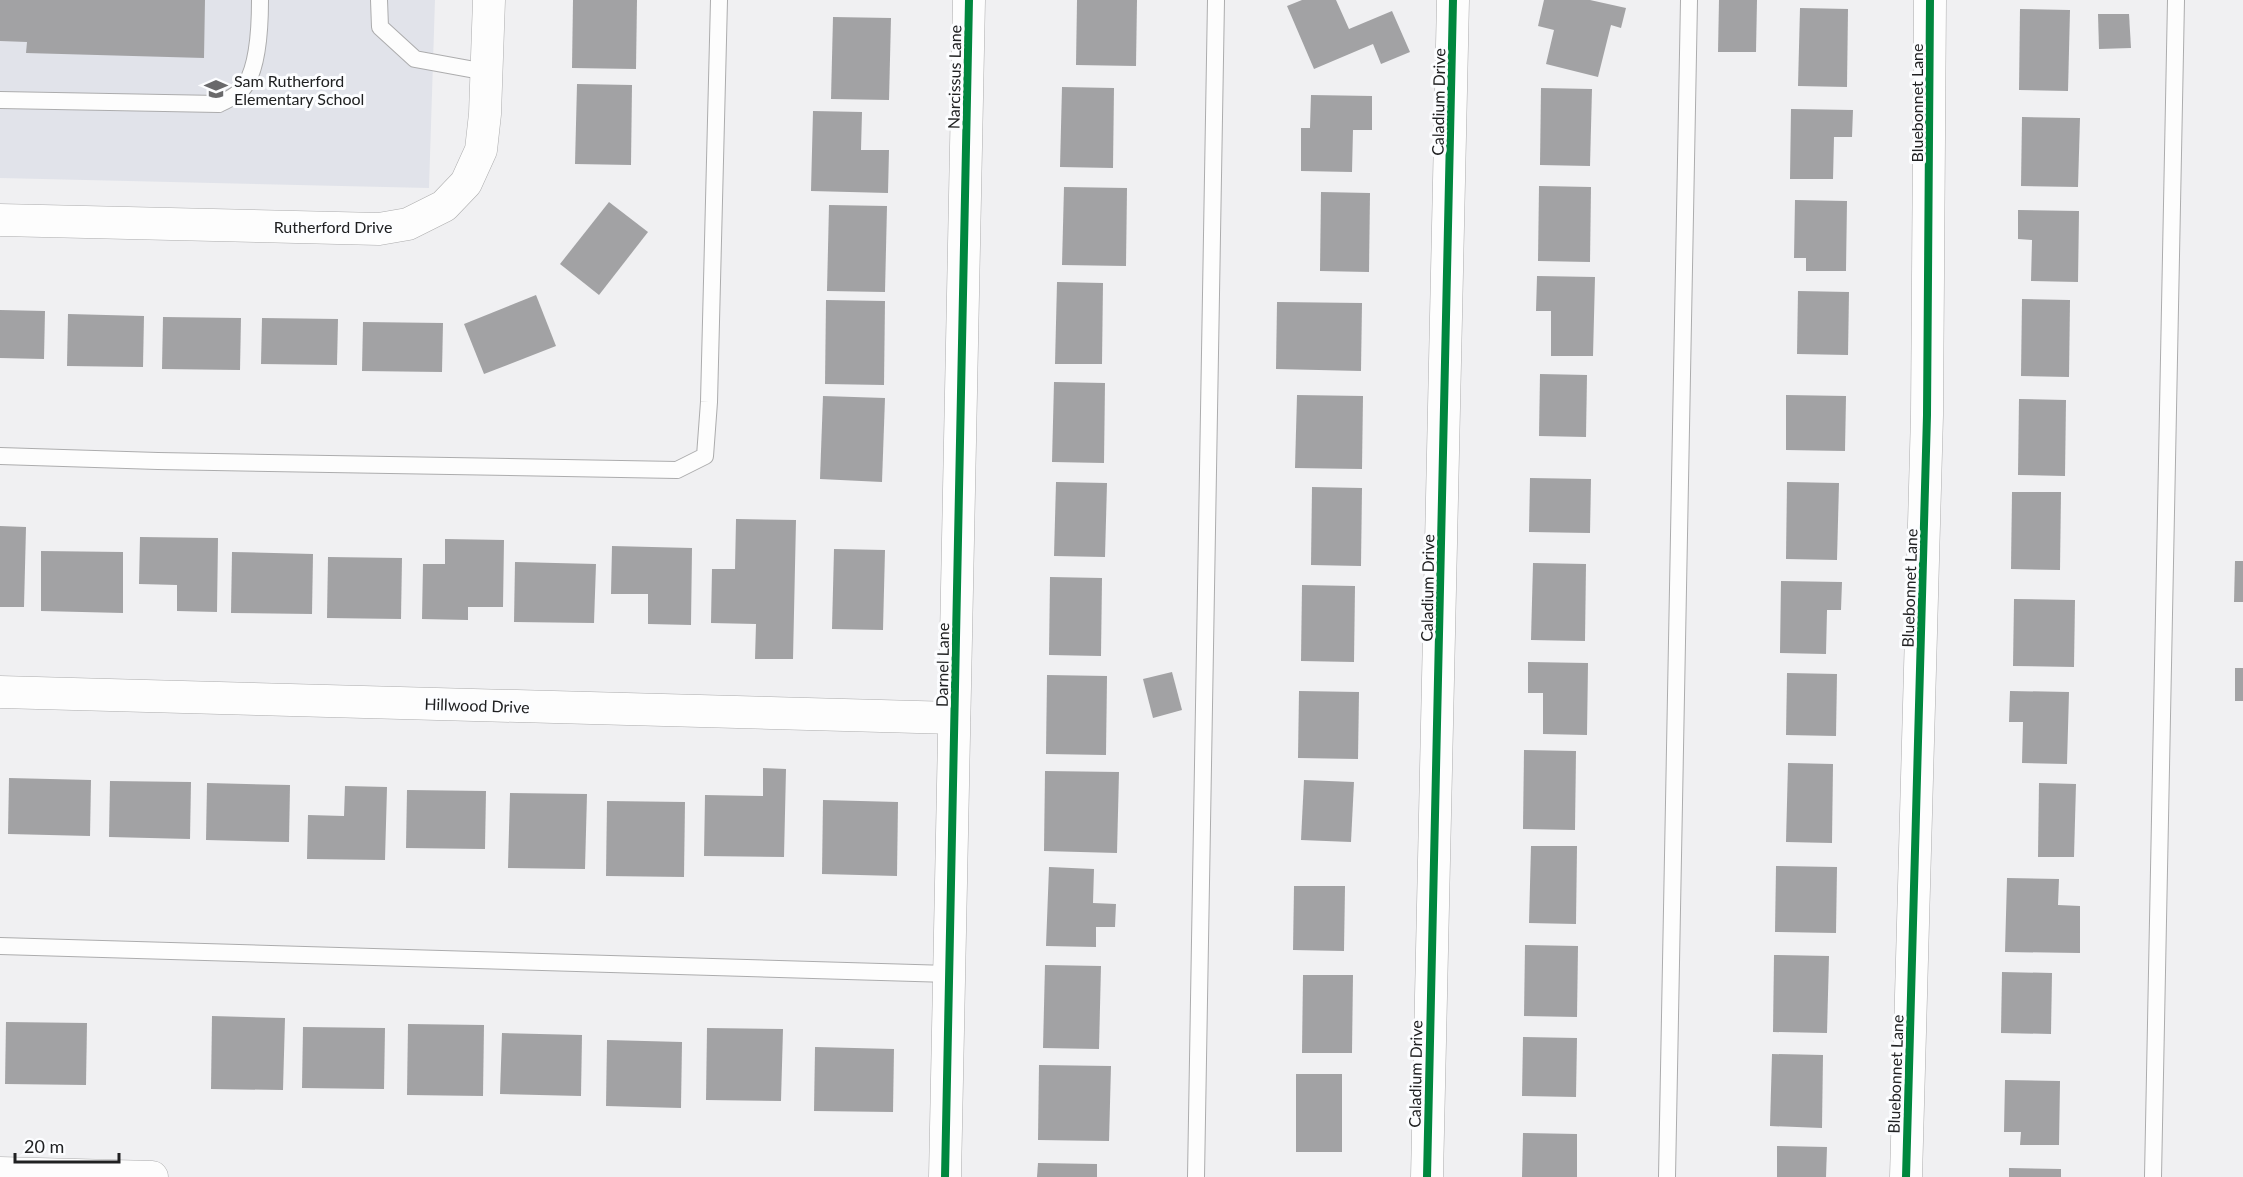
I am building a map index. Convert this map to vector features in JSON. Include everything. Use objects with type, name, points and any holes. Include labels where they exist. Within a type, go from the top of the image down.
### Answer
[{"type":"street","name":"Rutherford Drive","points":[[0,220],[380,229],[408,224],[444,206],[465,183],[481,150],[489,0]]},
{"type":"street","name":"Narcissus Lane","points":[[967,154],[969,0]]},
{"type":"street","name":"Caladium Drive","points":[[1427,1177],[1453,0]]},
{"type":"street","name":"Bluebonnet Lane","points":[[1906,1177],[1927,415],[1930,0]]},
{"type":"street","name":"Darnel Lane","points":[[945,1177],[967,154]]},
{"type":"street","name":"Hillwood Drive","points":[[0,692],[954,718]]},
{"type":"street","points":[[0,1173],[152,1177]]},
{"type":"lane","points":[[0,100],[219,104],[235,95],[246,84],[255,58],[260,0]]},
{"type":"lane","points":[[379,0],[380,27],[415,59],[486,72]]},
{"type":"lane","points":[[0,456],[677,470],[705,456],[709,402],[719,0]]},
{"type":"lane","points":[[1196,1177],[1216,0]]},
{"type":"lane","points":[[1667,1177],[1689,0]]},
{"type":"lane","points":[[2153,1177],[2176,0]]},
{"type":"lane","points":[[0,946],[949,974]]},
{"type":"shaded area","name":"Sam Rutherford Elementary School","points":[[0,0],[435,0],[429,188],[0,178]]},
{"type":"building","points":[[0,0],[205,0],[204,58],[26,53],[27,42],[0,41]]},
{"type":"building","points":[[573,0],[637,0],[636,69],[572,68]]},
{"type":"building","points":[[1077,0],[1137,0],[1136,66],[1076,65]]},
{"type":"building","points":[[1302,0],[1336,0],[1349,29],[1392,11],[1410,52],[1381,64],[1373,44],[1314,69],[1287,6]]},
{"type":"building","points":[[1544,0],[1590,0],[1626,8],[1621,28],[1611,25],[1598,77],[1546,64],[1554,30],[1538,26]]},
{"type":"building","points":[[1719,0],[1757,0],[1756,52],[1718,52]]},
{"type":"building","points":[[1800,8],[1848,9],[1847,87],[1798,86]]},
{"type":"building","points":[[2020,9],[2070,10],[2068,91],[2019,90]]},
{"type":"building","points":[[2098,14],[2129,14],[2131,48],[2099,49]]},
{"type":"building","points":[[833,17],[891,18],[889,100],[831,99]]},
{"type":"building","points":[[577,84],[632,85],[631,165],[575,164]]},
{"type":"building","points":[[1062,87],[1114,88],[1113,168],[1060,167]]},
{"type":"building","points":[[1541,88],[1592,89],[1590,166],[1540,165]]},
{"type":"building","points":[[1311,95],[1372,96],[1372,130],[1353,130],[1352,172],[1301,171],[1301,128],[1310,128]]},
{"type":"building","points":[[1791,109],[1853,110],[1852,137],[1834,137],[1833,179],[1790,179]]},
{"type":"building","points":[[813,111],[862,112],[861,150],[889,150],[888,193],[811,191]]},
{"type":"building","points":[[2022,117],[2080,118],[2078,187],[2021,186]]},
{"type":"building","points":[[1539,186],[1591,187],[1590,262],[1538,261]]},
{"type":"building","points":[[1064,187],[1127,188],[1126,266],[1062,265]]},
{"type":"building","points":[[1321,192],[1370,193],[1369,272],[1320,271]]},
{"type":"building","points":[[1795,200],[1847,201],[1846,271],[1806,271],[1806,258],[1794,258]]},
{"type":"building","points":[[609,202],[648,232],[599,295],[560,264]]},
{"type":"building","points":[[829,205],[887,206],[885,292],[827,291]]},
{"type":"building","points":[[2018,210],[2079,211],[2078,282],[2031,281],[2032,240],[2018,239]]},
{"type":"building","points":[[1537,276],[1595,277],[1593,356],[1551,356],[1551,311],[1536,311]]},
{"type":"building","points":[[1057,282],[1103,283],[1102,364],[1055,364]]},
{"type":"building","points":[[1798,291],[1849,292],[1848,355],[1797,354]]},
{"type":"building","points":[[536,295],[556,346],[484,374],[464,324]]},
{"type":"building","points":[[2022,299],[2070,300],[2069,377],[2021,376]]},
{"type":"building","points":[[826,300],[885,301],[884,385],[825,384]]},
{"type":"building","points":[[1277,302],[1362,303],[1361,371],[1276,369]]},
{"type":"building","points":[[0,310],[45,311],[44,359],[0,358]]},
{"type":"building","points":[[68,314],[144,316],[143,367],[67,366]]},
{"type":"building","points":[[163,317],[241,318],[240,370],[162,369]]},
{"type":"building","points":[[262,318],[338,319],[337,365],[261,364]]},
{"type":"building","points":[[363,322],[443,323],[442,372],[362,371]]},
{"type":"building","points":[[1540,374],[1587,375],[1586,437],[1539,436]]},
{"type":"building","points":[[1054,382],[1105,383],[1104,463],[1052,462]]},
{"type":"building","points":[[1297,395],[1363,396],[1362,469],[1295,468]]},
{"type":"building","points":[[1786,395],[1846,396],[1845,451],[1786,450]]},
{"type":"building","points":[[823,396],[885,398],[882,482],[820,479]]},
{"type":"building","points":[[2019,399],[2066,400],[2065,476],[2018,475]]},
{"type":"building","points":[[1530,478],[1591,479],[1590,533],[1529,532]]},
{"type":"building","points":[[1056,482],[1107,483],[1105,557],[1054,556]]},
{"type":"building","points":[[1787,482],[1839,483],[1837,560],[1786,559]]},
{"type":"building","points":[[1312,487],[1362,488],[1361,566],[1311,565]]},
{"type":"building","points":[[2012,492],[2061,492],[2060,570],[2011,569]]},
{"type":"building","points":[[736,519],[796,520],[793,659],[755,659],[756,624],[711,623],[712,569],[735,569]]},
{"type":"building","points":[[0,526],[26,527],[24,607],[0,607]]},
{"type":"building","points":[[140,537],[218,538],[217,612],[177,611],[177,585],[139,584]]},
{"type":"building","points":[[445,539],[504,540],[503,607],[468,607],[468,620],[422,619],[423,564],[445,564]]},
{"type":"building","points":[[612,546],[692,548],[691,625],[648,624],[648,594],[611,594]]},
{"type":"building","points":[[834,549],[885,550],[883,630],[832,629]]},
{"type":"building","points":[[41,551],[123,552],[123,613],[41,611]]},
{"type":"building","points":[[232,552],[313,554],[312,614],[231,613]]},
{"type":"building","points":[[328,557],[402,558],[401,619],[327,618]]},
{"type":"building","points":[[2235,561],[2243,561],[2243,602],[2234,602]]},
{"type":"building","points":[[515,562],[596,564],[594,623],[514,622]]},
{"type":"building","points":[[1533,563],[1586,564],[1585,641],[1531,640]]},
{"type":"building","points":[[1050,577],[1102,578],[1101,656],[1049,655]]},
{"type":"building","points":[[1781,581],[1842,582],[1841,610],[1827,610],[1826,654],[1780,653]]},
{"type":"building","points":[[1302,585],[1355,586],[1354,662],[1301,661]]},
{"type":"building","points":[[2014,599],[2075,600],[2074,667],[2013,666]]},
{"type":"building","points":[[1528,662],[1588,663],[1587,735],[1543,734],[1543,693],[1528,693]]},
{"type":"building","points":[[2235,668],[2243,668],[2243,701],[2235,701]]},
{"type":"building","points":[[1172,672],[1182,710],[1153,718],[1143,679]]},
{"type":"building","points":[[1787,673],[1837,674],[1836,736],[1786,735]]},
{"type":"building","points":[[1047,675],[1107,676],[1106,755],[1046,754]]},
{"type":"building","points":[[1299,691],[1359,692],[1358,759],[1298,758]]},
{"type":"building","points":[[2010,691],[2069,692],[2067,764],[2022,763],[2023,722],[2009,722]]},
{"type":"building","points":[[1524,750],[1576,751],[1575,830],[1523,829]]},
{"type":"building","points":[[1788,763],[1833,764],[1832,843],[1786,842]]},
{"type":"building","points":[[763,768],[786,769],[784,857],[704,856],[705,795],[763,796]]},
{"type":"building","points":[[1045,771],[1119,772],[1117,853],[1044,851]]},
{"type":"building","points":[[9,778],[91,780],[90,836],[8,834]]},
{"type":"building","points":[[1304,780],[1354,782],[1351,842],[1301,840]]},
{"type":"building","points":[[110,781],[191,782],[190,839],[109,837]]},
{"type":"building","points":[[207,783],[290,785],[289,842],[206,840]]},
{"type":"building","points":[[2039,783],[2076,784],[2074,857],[2038,857]]},
{"type":"building","points":[[345,786],[387,787],[385,860],[307,859],[308,815],[344,816]]},
{"type":"building","points":[[407,790],[486,791],[485,849],[406,848]]},
{"type":"building","points":[[510,793],[587,794],[585,869],[508,868]]},
{"type":"building","points":[[823,800],[898,802],[897,876],[822,874]]},
{"type":"building","points":[[607,801],[685,802],[684,877],[606,876]]},
{"type":"building","points":[[1531,846],[1577,846],[1576,924],[1529,923]]},
{"type":"building","points":[[1776,866],[1837,867],[1836,933],[1775,932]]},
{"type":"building","points":[[1049,867],[1094,869],[1093,903],[1116,904],[1115,927],[1096,927],[1096,947],[1046,946]]},
{"type":"building","points":[[2007,878],[2059,879],[2058,905],[2080,906],[2080,953],[2005,952]]},
{"type":"building","points":[[1294,886],[1345,886],[1344,951],[1293,950]]},
{"type":"building","points":[[1525,945],[1578,946],[1577,1017],[1524,1016]]},
{"type":"building","points":[[1774,955],[1829,956],[1827,1033],[1773,1032]]},
{"type":"building","points":[[1045,965],[1101,966],[1099,1049],[1043,1048]]},
{"type":"building","points":[[2002,972],[2052,973],[2051,1034],[2001,1033]]},
{"type":"building","points":[[1303,975],[1353,975],[1352,1053],[1302,1053]]},
{"type":"building","points":[[212,1016],[285,1018],[283,1090],[211,1089]]},
{"type":"building","points":[[6,1022],[87,1023],[86,1085],[5,1084]]},
{"type":"building","points":[[408,1024],[484,1025],[483,1096],[407,1095]]},
{"type":"building","points":[[303,1027],[385,1028],[384,1089],[302,1088]]},
{"type":"building","points":[[707,1028],[783,1029],[781,1101],[706,1100]]},
{"type":"building","points":[[502,1033],[582,1035],[581,1096],[500,1094]]},
{"type":"building","points":[[1523,1037],[1577,1038],[1576,1097],[1522,1096]]},
{"type":"building","points":[[607,1040],[682,1042],[681,1108],[606,1106]]},
{"type":"building","points":[[815,1047],[894,1049],[893,1112],[814,1111]]},
{"type":"building","points":[[1772,1054],[1823,1055],[1822,1128],[1770,1126]]},
{"type":"building","points":[[1039,1065],[1111,1066],[1109,1141],[1038,1140]]},
{"type":"building","points":[[1296,1074],[1342,1074],[1342,1152],[1296,1152]]},
{"type":"building","points":[[2005,1080],[2060,1081],[2059,1145],[2020,1145],[2021,1132],[2004,1132]]},
{"type":"building","points":[[1523,1133],[1577,1134],[1577,1177],[1522,1177]]},
{"type":"building","points":[[1777,1146],[1827,1147],[1826,1177],[1777,1177]]},
{"type":"building","points":[[1038,1163],[1097,1164],[1097,1177],[1037,1177]]},
{"type":"building","points":[[2009,1168],[2061,1169],[2061,1177],[2009,1177]]},
{"type":"cycle path","points":[[945,1177],[969,0]]},
{"type":"cycle path","points":[[1427,1177],[1453,0]]},
{"type":"cycle path","points":[[1906,1177],[1927,415],[1930,0]]},
{"type":"place","name":"Sam Rutherford Elementary School","points":[[216,89]]}]
